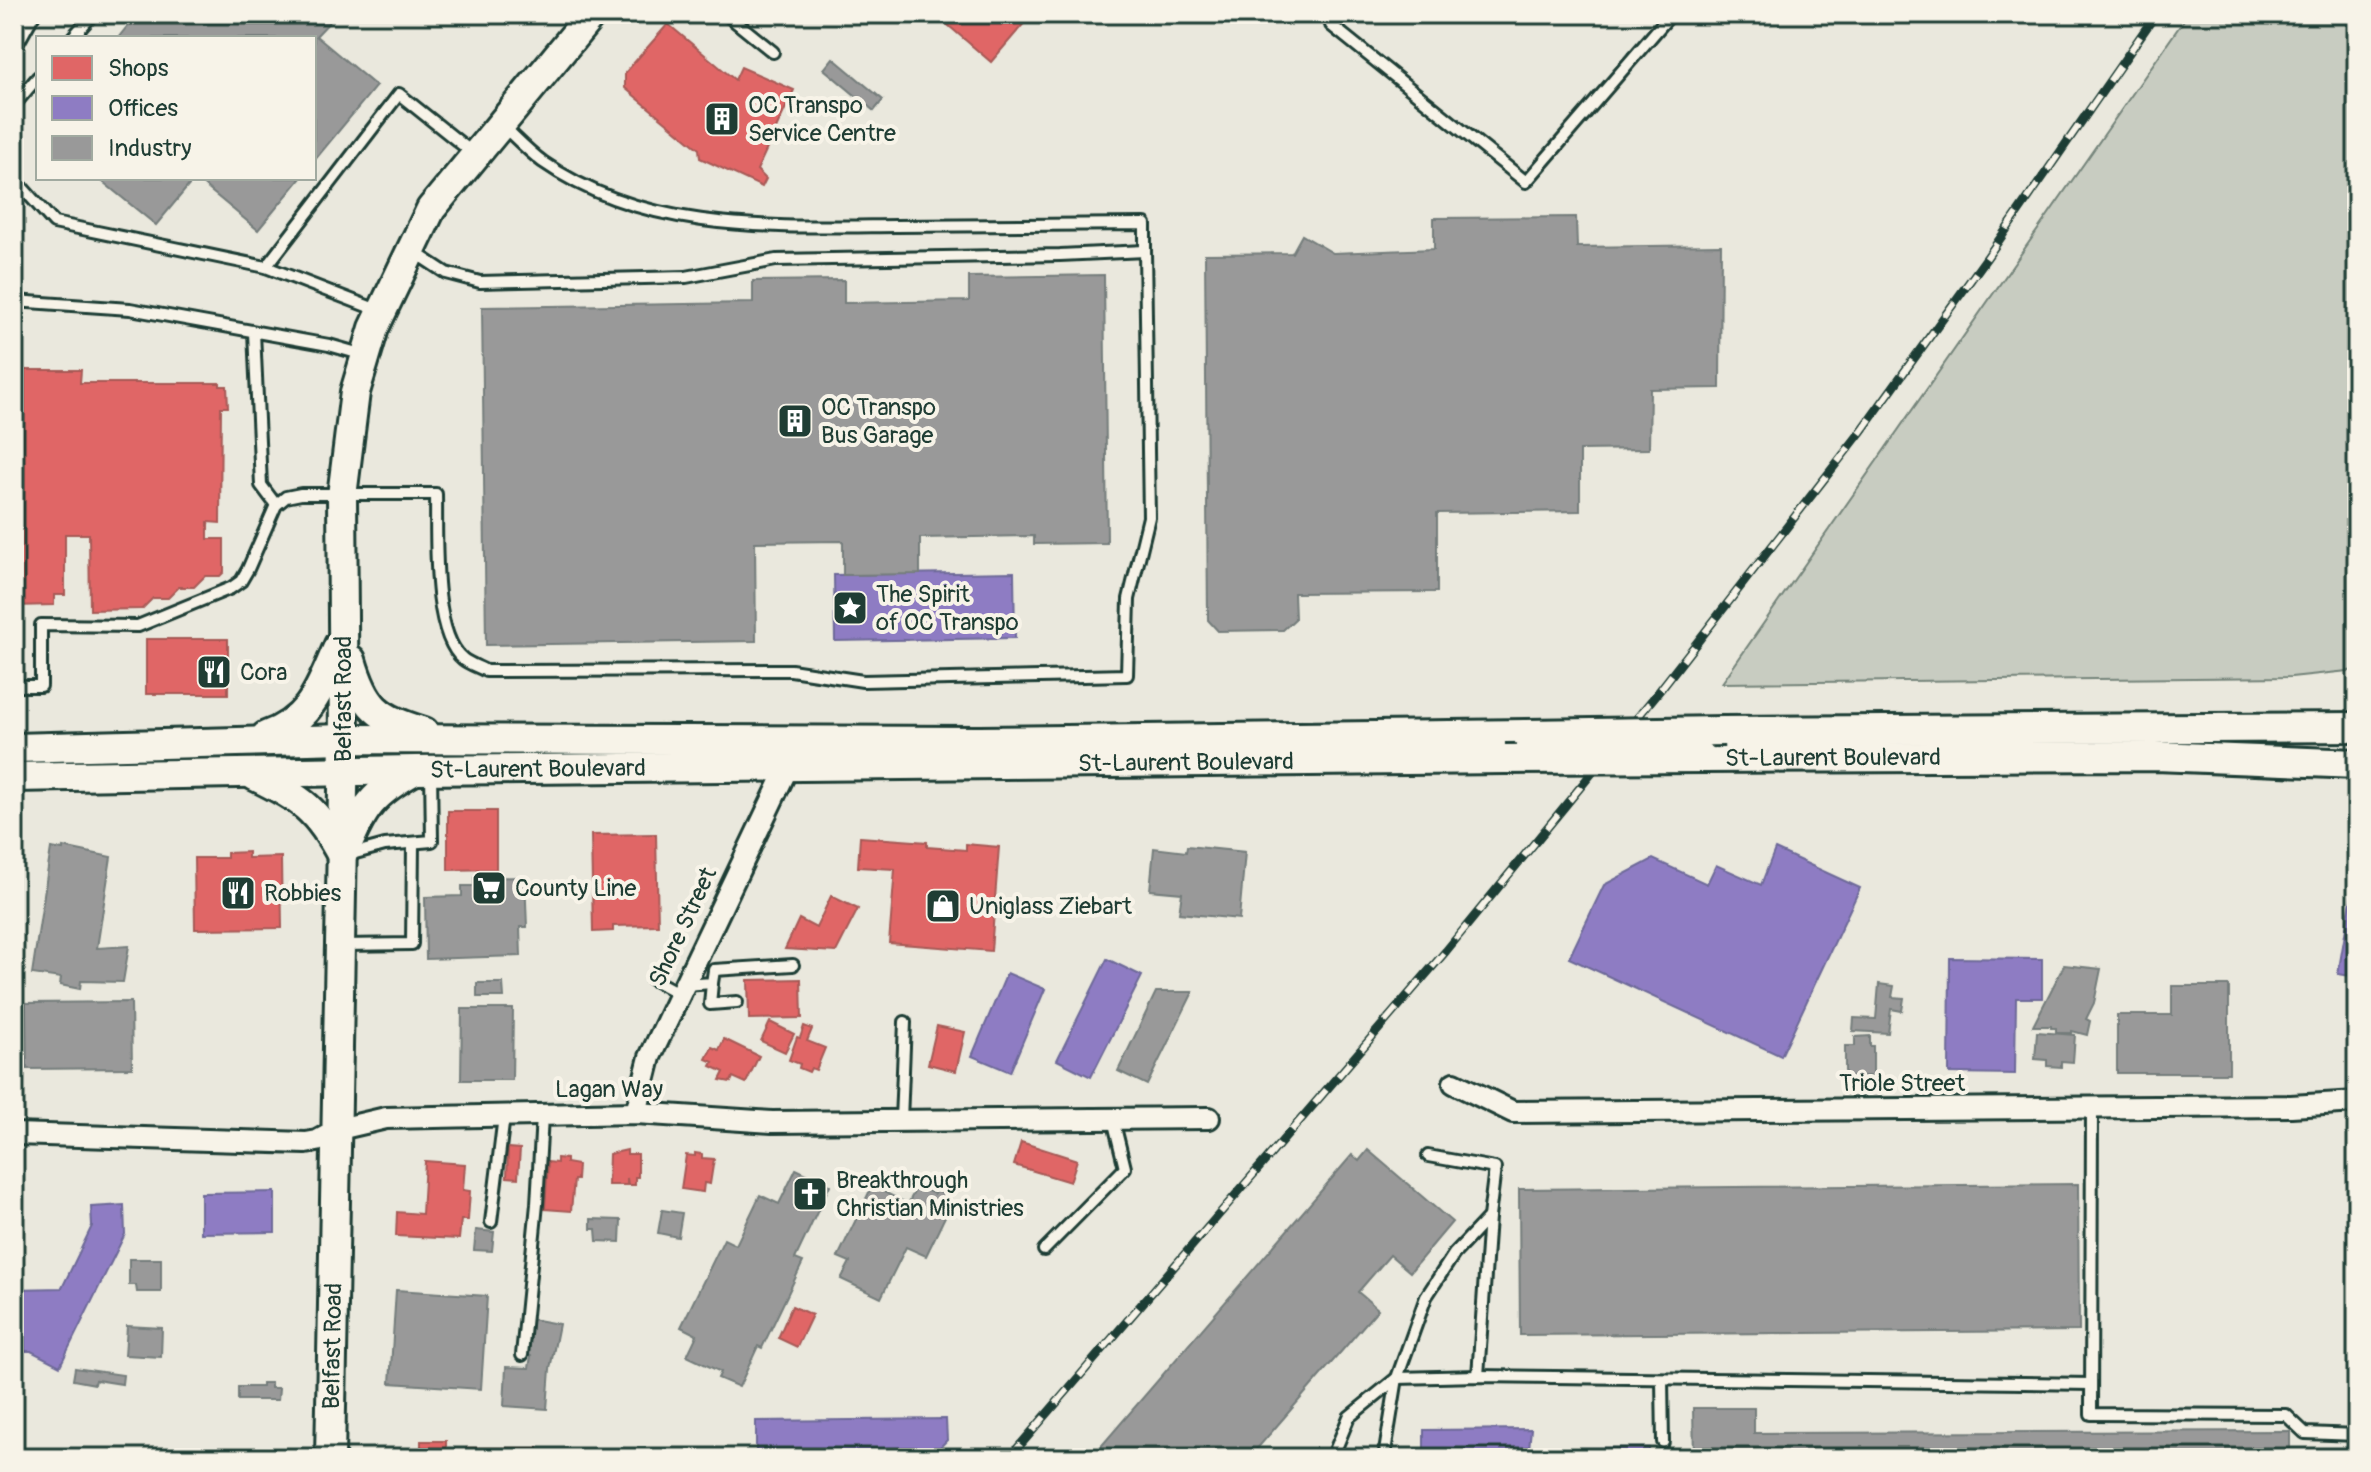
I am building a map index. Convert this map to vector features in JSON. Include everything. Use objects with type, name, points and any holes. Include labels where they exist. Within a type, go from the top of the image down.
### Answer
[{"type":"main road","name":"Belfast Road","points":[[330,1458],[343,857],[342,496],[355,392],[382,312],[431,209],[592,14]]},
{"type":"main road","points":[[344,633],[360,689],[374,709],[402,726],[448,740]]},
{"type":"main road","points":[[254,740],[287,728],[307,711],[344,633]]},
{"type":"main road","name":"St-Laurent Boulevard","points":[[14,748],[344,739],[980,741],[1724,731],[2357,727]]},
{"type":"main road","name":"St-Laurent Boulevard","points":[[14,777],[1505,759],[2156,756],[2357,764]]},
{"type":"main road","points":[[343,857],[374,798],[384,788],[423,770]]},
{"type":"main road","points":[[251,774],[286,791],[308,807],[328,828],[343,857]]},
{"type":"street","name":"Shore Street","points":[[636,1113],[650,1057],[788,767]]},
{"type":"street","name":"Triole Street","points":[[1454,1083],[1513,1112],[2092,1108],[2357,1102]]},
{"type":"street","name":"Lagan Way","points":[[14,1134],[306,1143],[317,1141],[339,1129],[386,1118],[636,1113],[772,1122],[1209,1118]]},
{"type":"lane","points":[[14,50],[34,14]]},
{"type":"lane","points":[[74,36],[93,14]]},
{"type":"lane","points":[[726,14],[773,52]]},
{"type":"lane","points":[[1340,14],[1331,25],[1526,182],[1671,14]]},
{"type":"lane","points":[[14,105],[36,79]]},
{"type":"lane","points":[[266,267],[399,94],[475,155]]},
{"type":"lane","points":[[14,686],[41,686],[41,625],[138,626],[231,588],[241,581],[276,505],[286,497],[301,494],[436,494],[442,616],[451,643],[463,659],[486,671],[791,670],[863,681],[1127,675],[1129,599],[1149,517],[1145,224],[764,227],[699,221],[643,208],[583,186],[541,161],[501,123]]},
{"type":"lane","points":[[14,178],[54,223],[266,267],[382,312]]},
{"type":"lane","points":[[411,250],[446,273],[480,282],[686,277],[776,260],[1145,251]]},
{"type":"lane","points":[[14,301],[130,309],[329,345],[366,355]]},
{"type":"lane","points":[[254,332],[261,485],[276,505]]},
{"type":"lane","points":[[343,857],[385,845],[432,841],[423,770]]},
{"type":"lane","points":[[340,945],[412,944],[413,843]]},
{"type":"lane","points":[[737,1002],[710,1004],[714,970],[793,965]]},
{"type":"lane","points":[[652,979],[681,990],[712,983]]},
{"type":"lane","points":[[901,1120],[905,1022]]},
{"type":"lane","points":[[2092,1108],[2091,1414],[2286,1415],[2305,1433],[2357,1435]]},
{"type":"lane","points":[[491,1222],[504,1116]]},
{"type":"lane","points":[[522,1355],[542,1116]]},
{"type":"lane","points":[[1044,1250],[1125,1168],[1113,1119]]},
{"type":"lane","points":[[1428,1156],[1495,1168],[1478,1376]]},
{"type":"lane","points":[[1384,1458],[1397,1378],[1426,1297],[1454,1254],[1489,1217]]},
{"type":"lane","points":[[1332,1458],[1349,1417],[1397,1378],[1478,1376],[2091,1384]]},
{"type":"lane","points":[[1662,1380],[1663,1442]]},
{"type":"shaded area","points":[[2188,14],[2357,14],[2357,670],[2291,677],[1722,683]]},
{"type":"building: Shops","points":[[935,14],[1032,14],[991,62]]},
{"type":"building: Shops","name":"OC Transpo Service Centre","points":[[668,24],[735,80],[741,67],[794,90],[757,170],[766,179],[762,187],[700,158],[699,149],[625,88],[625,73]]},
{"type":"building: Shops","points":[[14,370],[81,370],[80,383],[220,383],[220,386],[227,386],[228,407],[221,407],[220,523],[208,522],[208,539],[224,539],[224,572],[220,576],[205,576],[194,587],[179,587],[168,598],[153,598],[142,609],[90,610],[89,534],[65,534],[65,595],[54,595],[54,605],[14,606]]},
{"type":"building: Shops","points":[[146,639],[228,639],[228,694],[146,694]]},
{"type":"building: Shops","points":[[448,811],[496,811],[496,869],[448,870]]},
{"type":"building: Shops","points":[[656,834],[658,925],[613,926],[613,931],[593,932],[591,835]]},
{"type":"building: Shops","name":"Uniglass Ziebart","points":[[860,837],[927,842],[927,847],[966,850],[966,844],[999,847],[991,951],[889,943],[895,869],[858,867]]},
{"type":"building: Shops","name":"Robbies","points":[[248,852],[248,858],[281,857],[282,928],[195,929],[194,858],[227,858],[227,853]]},
{"type":"building: Shops","points":[[831,896],[858,909],[836,952],[785,949],[799,919],[816,928]]},
{"type":"building: Shops","points":[[801,979],[802,1018],[749,1019],[748,980]]},
{"type":"building: Shops","points":[[770,1022],[794,1034],[785,1052],[761,1041]]},
{"type":"building: Shops","points":[[804,1026],[812,1029],[807,1041],[825,1048],[816,1070],[811,1068],[809,1072],[789,1060]]},
{"type":"building: Shops","points":[[937,1026],[965,1032],[956,1071],[928,1064]]},
{"type":"building: Shops","points":[[724,1039],[759,1056],[746,1083],[733,1077],[731,1082],[720,1080],[724,1072],[711,1066],[713,1062],[706,1059],[712,1047],[719,1050]]},
{"type":"building: Shops","points":[[1021,1142],[1077,1160],[1070,1182],[1014,1165]]},
{"type":"building: Shops","points":[[508,1148],[520,1149],[518,1178],[507,1177]]},
{"type":"building: Shops","points":[[627,1150],[627,1154],[638,1154],[635,1185],[628,1185],[627,1178],[627,1185],[608,1185],[609,1154]]},
{"type":"building: Shops","points":[[695,1153],[702,1154],[702,1158],[714,1159],[710,1184],[704,1183],[703,1192],[681,1189],[686,1155],[695,1156]]},
{"type":"building: Shops","points":[[557,1158],[578,1165],[571,1211],[545,1209],[548,1162],[557,1163]]},
{"type":"building: Shops","points":[[425,1161],[465,1164],[463,1190],[470,1191],[468,1220],[461,1220],[459,1239],[396,1236],[397,1212],[422,1214]]},
{"type":"building: Shops","points":[[792,1306],[812,1315],[797,1347],[778,1338]]},
{"type":"building: Shops","points":[[421,1441],[446,1441],[446,1458],[421,1458]]},
{"type":"building: Shops","points":[[467,1448],[538,1448],[537,1458],[466,1458]]},
{"type":"building: Offices","points":[[1014,572],[1015,638],[835,641],[834,575]]},
{"type":"building: Offices","points":[[1775,849],[1860,888],[1781,1056],[1569,958],[1604,885],[1653,859],[1707,884],[1716,865],[1761,885]]},
{"type":"building: Offices","points":[[2357,866],[2357,977],[2338,974]]},
{"type":"building: Offices","points":[[1950,958],[2042,959],[2042,998],[2016,998],[2015,1074],[1949,1073]]},
{"type":"building: Offices","points":[[1107,959],[1142,976],[1091,1077],[1057,1060]]},
{"type":"building: Offices","points":[[1007,973],[1045,989],[1010,1072],[972,1056]]},
{"type":"building: Offices","points":[[275,1192],[275,1232],[201,1233],[201,1193]]},
{"type":"building: Offices","points":[[124,1205],[125,1234],[60,1366],[31,1351],[14,1351],[14,1289],[62,1288],[92,1226],[91,1207]]},
{"type":"building: Offices","points":[[946,1419],[947,1440],[930,1458],[756,1458],[756,1421]]},
{"type":"building: Offices","points":[[1531,1429],[1529,1449],[1649,1448],[1649,1458],[1408,1458],[1408,1451],[1424,1451],[1424,1430]]},
{"type":"building: Industry","points":[[126,14],[337,14],[316,36],[120,36],[129,24]]},
{"type":"building: Industry","points":[[316,36],[376,86],[316,159]]},
{"type":"building: Industry","points":[[833,58],[883,100],[874,111],[824,69]]},
{"type":"building: Industry","points":[[100,180],[193,180],[156,225]]},
{"type":"building: Industry","points":[[197,180],[299,180],[258,230]]},
{"type":"building: Industry","points":[[1576,217],[1577,247],[1721,245],[1720,388],[1650,389],[1649,449],[1580,450],[1580,511],[1437,513],[1437,592],[1294,593],[1295,619],[1283,630],[1218,631],[1208,620],[1205,254],[1292,253],[1302,235],[1333,253],[1434,249],[1434,218]]},
{"type":"building: Industry","name":"OC Transpo Bus Garage","points":[[1104,275],[1107,543],[1034,544],[1034,536],[920,538],[920,574],[843,575],[843,541],[755,542],[756,641],[486,645],[482,307],[753,303],[753,281],[844,280],[844,303],[969,301],[969,277]]},
{"type":"building: Industry","points":[[1187,846],[1245,852],[1239,919],[1179,913],[1182,893],[1150,890],[1154,848],[1186,852]]},
{"type":"building: Industry","points":[[63,847],[111,857],[97,948],[129,946],[123,982],[81,981],[80,989],[60,985],[61,978],[32,974],[51,848],[63,850]]},
{"type":"building: Industry","points":[[525,877],[527,927],[520,927],[521,956],[426,959],[425,897],[462,896],[462,886],[474,886],[474,878]]},
{"type":"building: Industry","points":[[2064,965],[2101,969],[2094,1003],[2086,1019],[2090,1021],[2087,1035],[2072,1031],[2056,1033],[2056,1028],[2051,1026],[2033,1026]]},
{"type":"building: Industry","points":[[477,983],[503,983],[504,997],[477,997]]},
{"type":"building: Industry","points":[[1879,984],[1894,986],[1892,997],[1904,998],[1902,1011],[1891,1009],[1888,1033],[1853,1031],[1854,1018],[1876,1019]]},
{"type":"building: Industry","points":[[2172,986],[2229,986],[2229,1073],[2117,1073],[2117,1015],[2172,1015]]},
{"type":"building: Industry","points":[[1156,992],[1193,992],[1147,1085],[1118,1071]]},
{"type":"building: Industry","points":[[131,1002],[132,1068],[27,1069],[26,1003]]},
{"type":"building: Industry","points":[[462,1009],[513,1009],[512,1080],[461,1080]]},
{"type":"building: Industry","points":[[2037,1032],[2075,1035],[2073,1062],[2061,1061],[2061,1067],[2047,1066],[2047,1060],[2035,1059]]},
{"type":"building: Industry","points":[[1870,1036],[1873,1076],[1845,1077],[1845,1046],[1855,1046],[1855,1037]]},
{"type":"building: Industry","points":[[1368,1150],[1452,1222],[1410,1272],[1390,1255],[1358,1292],[1378,1309],[1249,1458],[1091,1458],[1352,1155],[1359,1161]]},
{"type":"building: Industry","points":[[796,1169],[830,1185],[795,1259],[803,1262],[762,1348],[758,1346],[739,1387],[718,1378],[721,1372],[687,1356],[697,1335],[681,1327],[724,1239],[736,1245],[760,1195],[779,1204]]},
{"type":"building: Industry","points":[[2078,1184],[2079,1331],[1520,1335],[1519,1189]]},
{"type":"building: Industry","points":[[872,1186],[908,1204],[917,1186],[934,1194],[936,1190],[952,1202],[926,1256],[906,1247],[881,1298],[841,1279],[850,1262],[838,1257]]},
{"type":"building: Industry","points":[[662,1210],[682,1213],[678,1237],[658,1233]]},
{"type":"building: Industry","points":[[591,1219],[621,1220],[620,1242],[597,1241],[596,1229],[591,1229]]},
{"type":"building: Industry","points":[[476,1230],[494,1232],[492,1251],[474,1250]]},
{"type":"building: Industry","points":[[129,1259],[161,1259],[161,1292],[137,1292],[136,1285],[129,1285]]},
{"type":"building: Industry","points":[[396,1290],[487,1296],[481,1389],[390,1383]]},
{"type":"building: Industry","points":[[531,1319],[559,1324],[550,1369],[547,1409],[504,1406],[506,1367],[529,1368],[531,1356],[527,1356]]},
{"type":"building: Industry","points":[[127,1326],[162,1328],[161,1357],[125,1355]]},
{"type":"building: Industry","points":[[75,1368],[123,1375],[122,1384],[73,1380]]},
{"type":"building: Industry","points":[[262,1383],[271,1383],[271,1388],[279,1388],[278,1400],[238,1400],[238,1387],[262,1387]]},
{"type":"building: Industry","points":[[1693,1408],[1754,1408],[1754,1433],[2290,1431],[2290,1458],[1694,1458]]},
{"type":"railway","points":[[1009,1458],[1446,951],[1660,690],[1860,433],[1988,256],[2156,14]]},
{"type":"place","name":"OC Transpo Service Centre","points":[[722,119]]},
{"type":"place","name":"OC Transpo Bus Garage","points":[[795,421]]},
{"type":"place","name":"The Spirit of OC Transpo","points":[[850,608]]},
{"type":"place","name":"Cora","points":[[214,672]]},
{"type":"place","name":"County Line","points":[[489,888]]},
{"type":"place","name":"Robbies","points":[[238,893]]},
{"type":"place","name":"Uniglass Ziebart","points":[[943,906]]},
{"type":"place","name":"Breakthrough Christian Ministries","points":[[810,1194]]}]
